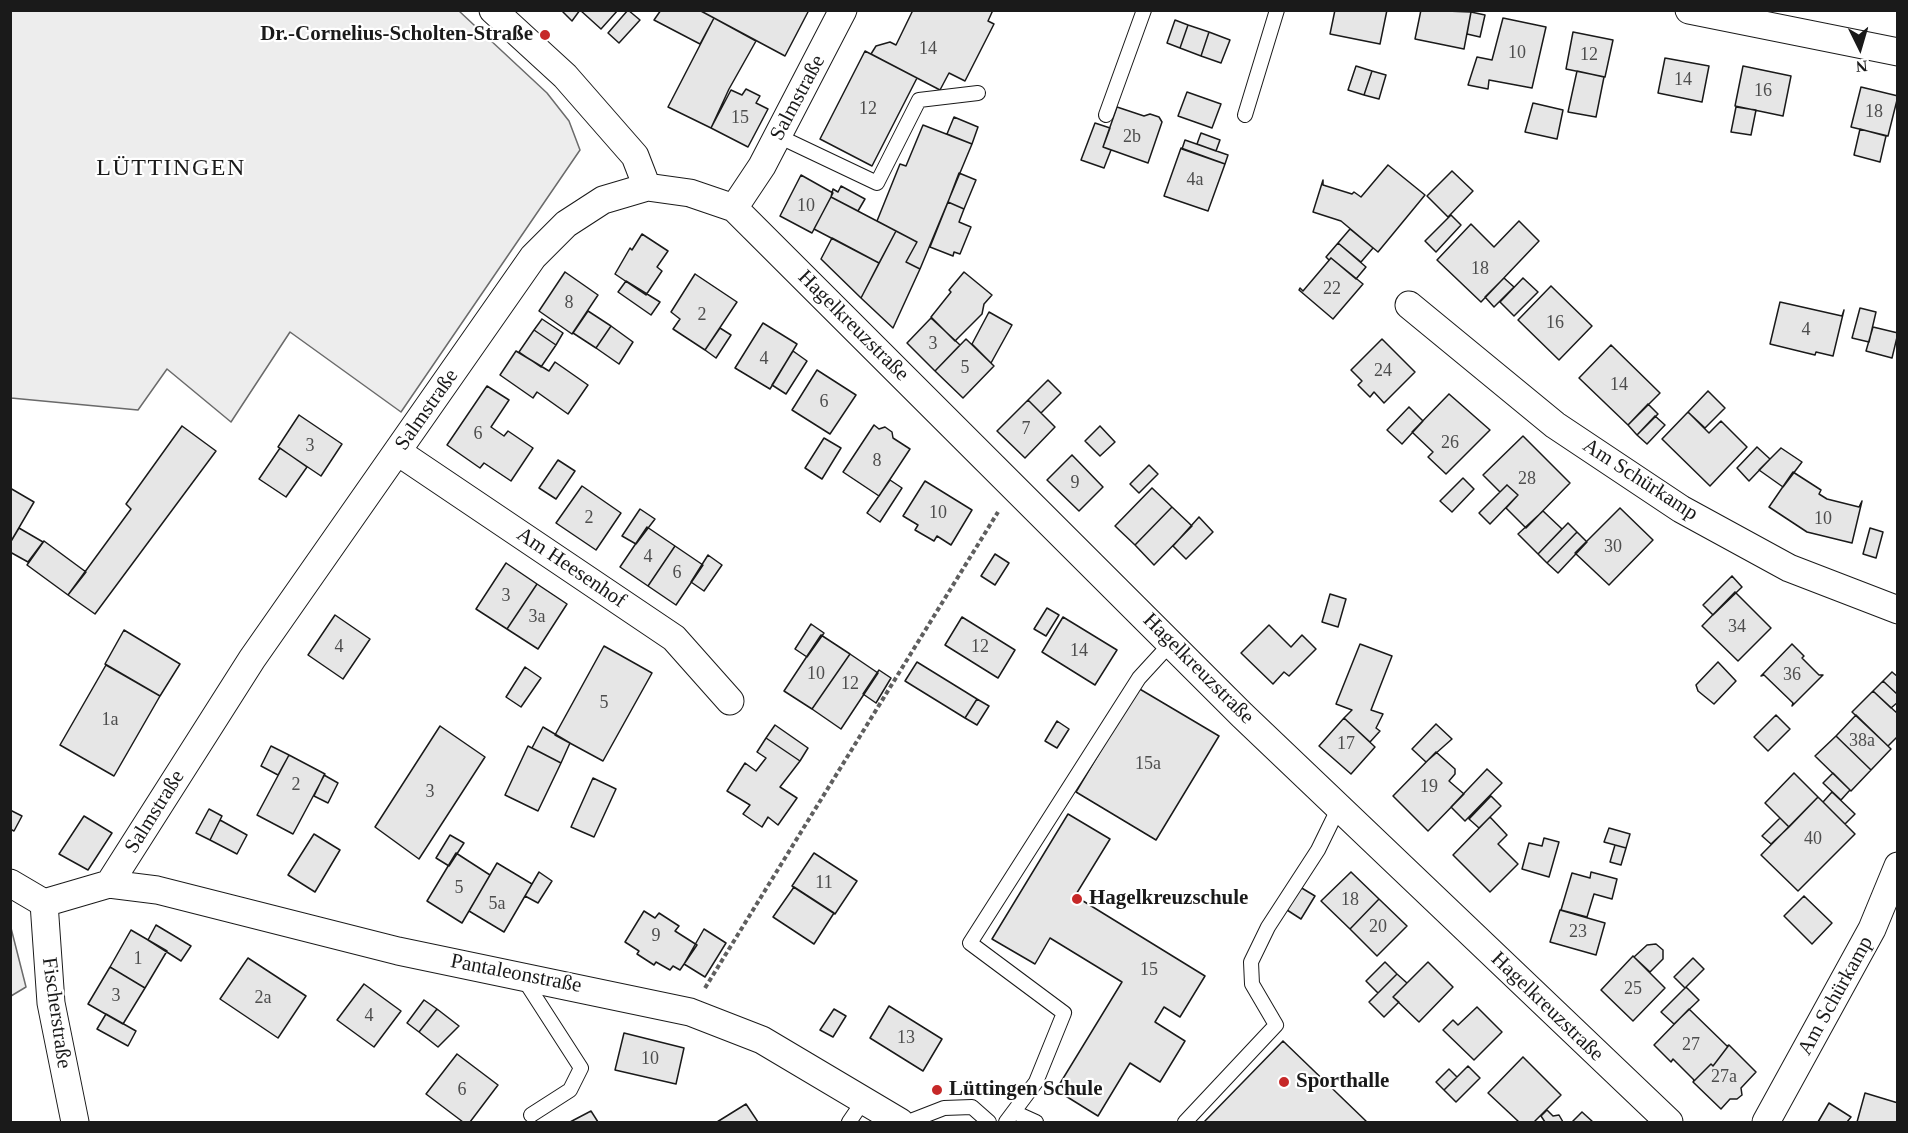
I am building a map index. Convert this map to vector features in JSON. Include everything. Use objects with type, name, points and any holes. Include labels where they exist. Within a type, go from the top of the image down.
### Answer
[{"type":"street","points":[[493,10],[565,76],[635,156],[647,187]]},
{"type":"street","name":"Salmstraße","points":[[109,884],[252,659],[533,257],[566,225],[603,200],[647,187],[690,193],[734,208],[778,136],[843,10]]},
{"type":"street","points":[[1689,10],[1898,52]]},
{"type":"street","name":"Hagelkreuzstraße","points":[[734,208],[1015,485],[1242,715],[1669,1122]]},
{"type":"street","name":"Am Schürkamp","points":[[1409,305],[1555,424],[1681,509],[1789,568],[1898,610]]},
{"type":"street","name":"Am Heesenhof","points":[[398,452],[674,638],[730,701]]},
{"type":"street","name":"Am Schürkamp","points":[[1766,1122],[1872,929],[1898,866]]},
{"type":"street","points":[[10,883],[44,903],[109,884]]},
{"type":"street","name":"Pantaleonstraße","points":[[109,884],[157,890],[398,951],[690,1012],[762,1040],[900,1122]]},
{"type":"street","name":"Fischerstraße","points":[[44,903],[51,1003],[75,1122]]},
{"type":"lane","points":[[1106,115],[1144,10]]},
{"type":"lane","points":[[1245,115],[1277,10]]},
{"type":"lane","points":[[778,136],[877,183],[919,100],[978,93]]},
{"type":"lane","points":[[1036,1122],[1010,1117],[1036,1082],[1064,1013],[970,943],[1139,678],[1172,642]]},
{"type":"lane","points":[[1185,1122],[1276,1024],[1252,984],[1251,962],[1268,927],[1318,850],[1339,807]]},
{"type":"lane","points":[[522,976],[581,1068],[570,1090],[531,1115]]},
{"type":"lane","points":[[849,1122],[864,1100]]},
{"type":"lane","points":[[908,1122],[944,1108],[972,1107],[989,1122]]},
{"type":"path","points":[[690,1012],[1015,485]]},
{"type":"shaded area","points":[[10,11],[459,11],[547,93],[569,121],[580,150],[401,412],[290,332],[231,422],[167,369],[138,410],[11,398]]},
{"type":"shaded area","points":[[11,928],[26,987],[10,996]]},
{"type":"building","points":[[561,10],[580,10],[572,21]]},
{"type":"building","points":[[580,10],[618,10],[601,29]]},
{"type":"building","points":[[628,10],[640,20],[619,43],[608,33]]},
{"type":"building","points":[[661,10],[699,10],[714,18],[700,44],[654,20]]},
{"type":"building","points":[[699,10],[809,10],[785,56]]},
{"type":"building","points":[[913,10],[993,10],[988,21],[994,24],[965,81],[949,73],[940,90],[871,54],[876,46],[890,42],[896,45]]},
{"type":"building","points":[[1335,10],[1387,10],[1380,44],[1330,34]]},
{"type":"building","points":[[1421,10],[1471,12],[1464,49],[1415,39]]},
{"type":"building","points":[[1471,12],[1485,15],[1480,37],[1467,34]]},
{"type":"building","points":[[714,18],[756,41],[729,89],[711,128],[668,107]]},
{"type":"building","points":[[1503,18],[1546,27],[1532,88],[1489,80],[1488,89],[1468,85],[1477,57],[1492,60]]},
{"type":"building","points":[[1175,20],[1188,25],[1180,48],[1167,43]]},
{"type":"building","points":[[1188,25],[1209,32],[1201,56],[1180,48]]},
{"type":"building","points":[[1209,32],[1230,40],[1221,63],[1201,56]]},
{"type":"building","points":[[1573,32],[1613,40],[1605,77],[1566,69]]},
{"type":"building","points":[[865,51],[917,78],[872,166],[820,139]]},
{"type":"building","points":[[1665,58],[1709,66],[1702,102],[1658,93]]},
{"type":"building","points":[[1356,66],[1372,71],[1364,95],[1348,90]]},
{"type":"building","points":[[1743,66],[1791,76],[1783,116],[1735,106]]},
{"type":"building","points":[[1372,71],[1386,75],[1379,99],[1364,95]]},
{"type":"building","points":[[1577,71],[1604,77],[1596,117],[1568,112]]},
{"type":"building","points":[[1861,87],[1898,96],[1888,136],[1851,127]]},
{"type":"building","points":[[746,89],[760,96],[756,103],[768,109],[748,147],[711,128],[731,90],[742,95]]},
{"type":"building","points":[[1187,92],[1221,104],[1212,128],[1178,116]]},
{"type":"building","points":[[1533,103],[1563,110],[1557,139],[1525,132]]},
{"type":"building","points":[[1117,107],[1144,116],[1150,114],[1159,117],[1162,122],[1148,163],[1103,147]]},
{"type":"building","points":[[1736,107],[1756,110],[1751,135],[1731,132]]},
{"type":"building","points":[[954,117],[978,127],[972,144],[947,134]]},
{"type":"building","points":[[1095,123],[1110,128],[1103,147],[1111,150],[1104,168],[1081,160]]},
{"type":"building","points":[[923,125],[972,144],[920,269],[906,262],[917,242],[877,221],[900,164],[906,166]]},
{"type":"building","points":[[1860,129],[1886,136],[1880,162],[1854,155]]},
{"type":"building","points":[[1201,133],[1220,140],[1216,151],[1197,144]]},
{"type":"building","points":[[1185,140],[1228,155],[1225,164],[1182,149]]},
{"type":"building","points":[[1181,148],[1225,164],[1208,211],[1164,196]]},
{"type":"building","points":[[1388,165],[1425,195],[1378,252],[1341,221],[1313,212],[1323,180],[1323,185],[1352,194],[1354,192],[1361,197]]},
{"type":"building","points":[[1452,171],[1473,191],[1448,217],[1427,196]]},
{"type":"building","points":[[959,173],[976,180],[964,209],[948,202]]},
{"type":"building","points":[[801,175],[833,193],[812,233],[780,216]]},
{"type":"building","points":[[841,186],[865,199],[858,211],[831,197],[833,189],[838,192]]},
{"type":"building","points":[[831,197],[896,231],[879,263],[814,229]]},
{"type":"building","points":[[948,202],[964,209],[959,222],[971,227],[960,254],[954,252],[953,256],[930,247]]},
{"type":"building","points":[[1451,215],[1461,225],[1436,252],[1425,241]]},
{"type":"building","points":[[1519,221],[1539,241],[1481,302],[1437,260],[1471,224],[1494,247]]},
{"type":"building","points":[[1350,229],[1373,248],[1361,262],[1338,243]]},
{"type":"building","points":[[896,231],[917,242],[906,262],[920,269],[893,328],[861,298]]},
{"type":"building","points":[[642,234],[668,251],[657,267],[662,271],[646,295],[615,274],[630,248],[632,250]]},
{"type":"building","points":[[832,238],[879,263],[861,298],[821,259]]},
{"type":"building","points":[[1338,243],[1366,267],[1356,279],[1331,258],[1329,260],[1326,257]]},
{"type":"building","points":[[1331,258],[1363,284],[1333,319],[1299,290],[1300,288],[1303,291]]},
{"type":"building","points":[[565,272],[598,295],[572,334],[539,311]]},
{"type":"building","points":[[964,272],[992,295],[984,304],[982,314],[955,341],[931,317]]},
{"type":"building","points":[[695,274],[737,302],[705,350],[673,329],[680,319],[671,312]]},
{"type":"building","points":[[1504,278],[1514,287],[1494,307],[1485,297]]},
{"type":"building","points":[[1523,278],[1538,292],[1514,316],[1500,302]]},
{"type":"building","points":[[626,281],[660,302],[651,315],[618,292]]},
{"type":"building","points":[[1551,286],[1592,326],[1559,360],[1518,320]]},
{"type":"building","points":[[1780,302],[1842,316],[1844,310],[1833,356],[1816,352],[1815,355],[1770,344]]},
{"type":"building","points":[[1860,308],[1876,312],[1869,342],[1852,338]]},
{"type":"building","points":[[588,311],[611,326],[596,348],[573,333]]},
{"type":"building","points":[[989,312],[1012,325],[991,363],[972,344]]},
{"type":"building","points":[[931,318],[960,345],[935,371],[907,343]]},
{"type":"building","points":[[542,319],[563,333],[556,345],[534,330]]},
{"type":"building","points":[[763,323],[797,344],[770,389],[735,368]]},
{"type":"building","points":[[611,326],[633,342],[619,364],[596,348]]},
{"type":"building","points":[[1873,327],[1898,333],[1892,358],[1866,351]]},
{"type":"building","points":[[720,328],[731,335],[716,358],[705,350]]},
{"type":"building","points":[[534,330],[556,345],[541,367],[519,352]]},
{"type":"building","points":[[966,339],[994,366],[963,398],[935,371]]},
{"type":"building","points":[[1382,339],[1415,372],[1384,403],[1374,392],[1370,397],[1358,385],[1362,381],[1351,370]]},
{"type":"building","points":[[1611,345],[1660,393],[1628,425],[1579,378]]},
{"type":"building","points":[[516,351],[549,371],[555,362],[588,385],[568,414],[537,392],[533,398],[500,375]]},
{"type":"building","points":[[793,351],[807,361],[786,394],[772,385]]},
{"type":"building","points":[[817,370],[856,395],[830,434],[792,410]]},
{"type":"building","points":[[1048,380],[1061,393],[1041,413],[1028,400]]},
{"type":"building","points":[[487,386],[509,400],[491,427],[504,436],[508,431],[533,448],[511,481],[484,463],[480,468],[447,445]]},
{"type":"building","points":[[1708,391],[1725,408],[1705,428],[1688,412]]},
{"type":"building","points":[[1449,394],[1490,430],[1446,474],[1428,457],[1433,452],[1412,432]]},
{"type":"building","points":[[1028,400],[1055,427],[1025,458],[997,431]]},
{"type":"building","points":[[1648,404],[1658,414],[1637,435],[1628,425]]},
{"type":"building","points":[[1409,407],[1423,421],[1402,444],[1387,430]]},
{"type":"building","points":[[1688,412],[1709,433],[1721,421],[1747,447],[1710,486],[1662,439]]},
{"type":"building","points":[[299,415],[342,444],[321,476],[278,447]]},
{"type":"building","points":[[1655,416],[1665,425],[1647,444],[1637,435]]},
{"type":"building","points":[[874,425],[879,429],[885,427],[892,432],[893,438],[910,449],[879,496],[843,472]]},
{"type":"building","points":[[182,426],[216,451],[95,614],[68,595],[131,509],[126,504]]},
{"type":"building","points":[[1100,426],[1115,442],[1100,456],[1085,441]]},
{"type":"building","points":[[1523,436],[1570,483],[1526,528],[1506,508],[1518,495],[1507,485],[1500,492],[1483,475]]},
{"type":"building","points":[[824,438],[841,448],[822,479],[805,468]]},
{"type":"building","points":[[1757,447],[1770,459],[1749,481],[1737,468]]},
{"type":"building","points":[[280,448],[307,467],[286,497],[259,479]]},
{"type":"building","points":[[1781,448],[1802,462],[1783,487],[1759,470]]},
{"type":"building","points":[[1072,455],[1103,487],[1079,511],[1047,480]]},
{"type":"building","points":[[558,460],[575,471],[556,499],[539,488]]},
{"type":"building","points":[[1149,465],[1158,474],[1139,493],[1130,484]]},
{"type":"building","points":[[1793,472],[1821,490],[1819,494],[1827,499],[1859,507],[1862,501],[1852,543],[1807,532],[1769,507]]},
{"type":"building","points":[[1463,478],[1474,489],[1452,512],[1440,501]]},
{"type":"building","points":[[890,480],[902,488],[880,522],[867,513]]},
{"type":"building","points":[[925,481],[972,510],[951,545],[937,536],[934,541],[915,530],[918,525],[903,516]]},
{"type":"building","points":[[1507,485],[1518,495],[1490,524],[1479,513]]},
{"type":"building","points":[[582,486],[621,513],[596,550],[556,523]]},
{"type":"building","points":[[10,488],[34,502],[10,543]]},
{"type":"building","points":[[1152,488],[1172,507],[1135,545],[1115,526]]},
{"type":"building","points":[[1172,507],[1192,526],[1154,565],[1135,545]]},
{"type":"building","points":[[1620,508],[1653,540],[1609,585],[1575,553]]},
{"type":"building","points":[[640,509],[655,519],[636,544],[622,536]]},
{"type":"building","points":[[1543,511],[1562,529],[1538,554],[1518,534]]},
{"type":"building","points":[[1199,517],[1213,532],[1186,559],[1173,546]]},
{"type":"building","points":[[1568,523],[1577,532],[1547,563],[1538,554]]},
{"type":"building","points":[[647,527],[675,546],[648,586],[620,567]]},
{"type":"building","points":[[19,528],[43,542],[28,562],[10,552],[10,543]]},
{"type":"building","points":[[1870,528],[1883,532],[1876,558],[1863,554]]},
{"type":"building","points":[[1577,532],[1587,542],[1558,573],[1547,563]]},
{"type":"building","points":[[44,541],[86,572],[68,595],[27,565]]},
{"type":"building","points":[[675,546],[703,565],[676,605],[648,586]]},
{"type":"building","points":[[995,554],[1009,563],[995,585],[981,576]]},
{"type":"building","points":[[708,555],[722,565],[704,591],[691,582]]},
{"type":"building","points":[[506,563],[537,584],[507,629],[476,609]]},
{"type":"building","points":[[1732,576],[1742,587],[1713,615],[1703,605]]},
{"type":"building","points":[[537,584],[567,604],[538,649],[507,629]]},
{"type":"building","points":[[1735,592],[1771,628],[1738,661],[1702,626]]},
{"type":"building","points":[[1330,594],[1346,599],[1338,627],[1322,622]]},
{"type":"building","points":[[1047,608],[1059,615],[1046,636],[1034,629]]},
{"type":"building","points":[[335,615],[370,639],[343,679],[308,655]]},
{"type":"building","points":[[962,617],[1015,650],[998,678],[945,645]]},
{"type":"building","points":[[1063,617],[1117,650],[1095,685],[1042,652]]},
{"type":"building","points":[[811,624],[824,633],[807,657],[795,649]]},
{"type":"building","points":[[1269,625],[1291,647],[1302,635],[1316,649],[1289,676],[1284,672],[1273,684],[1241,653]]},
{"type":"building","points":[[124,630],[180,664],[160,696],[105,664]]},
{"type":"building","points":[[821,635],[850,654],[812,709],[784,691]]},
{"type":"building","points":[[1360,644],[1392,656],[1371,710],[1383,714],[1376,728],[1380,731],[1370,742],[1344,718],[1352,710],[1336,704]]},
{"type":"building","points":[[1792,644],[1819,675],[1823,675],[1792,706],[1793,703],[1764,675],[1761,676]]},
{"type":"building","points":[[604,646],[652,673],[603,761],[555,735]]},
{"type":"building","points":[[850,654],[878,673],[841,729],[812,709]]},
{"type":"building","points":[[917,662],[977,699],[965,718],[905,681]]},
{"type":"building","points":[[1718,662],[1736,681],[1714,704],[1698,691],[1696,685]]},
{"type":"building","points":[[106,665],[160,696],[114,776],[60,745]]},
{"type":"building","points":[[525,667],[541,678],[521,707],[506,697]]},
{"type":"building","points":[[879,670],[891,678],[876,703],[863,694]]},
{"type":"building","points":[[1892,672],[1898,677],[1898,695],[1883,681]]},
{"type":"building","points":[[1883,681],[1898,695],[1898,702],[1891,708],[1873,691]]},
{"type":"building","points":[[1138,688],[1219,736],[1156,840],[1076,792]]},
{"type":"building","points":[[1873,691],[1898,714],[1898,736],[1888,746],[1852,712]]},
{"type":"building","points":[[977,699],[989,706],[977,725],[965,718]]},
{"type":"building","points":[[1776,715],[1790,729],[1768,751],[1754,737]]},
{"type":"building","points":[[1856,715],[1891,749],[1871,770],[1836,736]]},
{"type":"building","points":[[1344,718],[1375,747],[1351,774],[1319,746]]},
{"type":"building","points":[[1057,721],[1069,729],[1057,748],[1045,741]]},
{"type":"building","points":[[1436,724],[1452,739],[1426,762],[1412,749]]},
{"type":"building","points":[[775,725],[808,748],[800,761],[766,738]]},
{"type":"building","points":[[440,726],[485,757],[419,859],[375,827]]},
{"type":"building","points":[[543,727],[570,743],[561,763],[532,748]]},
{"type":"building","points":[[1836,736],[1871,770],[1851,791],[1815,756]]},
{"type":"building","points":[[766,738],[800,761],[780,787],[797,798],[778,825],[768,817],[762,827],[743,814],[750,805],[727,791],[745,763],[756,771],[766,758],[757,752]]},
{"type":"building","points":[[271,746],[289,755],[278,775],[261,766]]},
{"type":"building","points":[[528,746],[561,763],[538,811],[505,795]]},
{"type":"building","points":[[1436,752],[1455,769],[1455,774],[1449,781],[1464,794],[1428,831],[1393,796]]},
{"type":"building","points":[[289,755],[325,774],[293,834],[257,815]]},
{"type":"building","points":[[1487,769],[1502,783],[1465,821],[1451,807]]},
{"type":"building","points":[[1794,773],[1818,797],[1789,827],[1765,803]]},
{"type":"building","points":[[1833,773],[1850,790],[1841,800],[1823,783]]},
{"type":"building","points":[[324,775],[338,783],[328,803],[314,796]]},
{"type":"building","points":[[593,778],[616,789],[594,837],[571,827]]},
{"type":"building","points":[[1832,792],[1855,814],[1845,824],[1823,802]]},
{"type":"building","points":[[1491,796],[1501,806],[1479,828],[1469,819]]},
{"type":"building","points":[[1818,797],[1855,834],[1798,891],[1761,855]]},
{"type":"building","points":[[209,809],[222,816],[210,840],[196,833]]},
{"type":"building","points":[[10,810],[22,816],[14,831],[10,829]]},
{"type":"building","points":[[1068,814],[1110,839],[1075,896],[1205,976],[1180,1017],[1164,1007],[1155,1022],[1185,1041],[1160,1082],[1130,1063],[1098,1116],[1056,1090],[1122,982],[1050,938],[1035,964],[992,939]]},
{"type":"building","points":[[84,816],[112,833],[88,870],[59,854]]},
{"type":"building","points":[[1490,817],[1507,835],[1498,844],[1518,864],[1490,892],[1453,855]]},
{"type":"building","points":[[1780,818],[1789,827],[1771,844],[1762,836]]},
{"type":"building","points":[[220,820],[247,835],[237,854],[210,840]]},
{"type":"building","points":[[1609,828],[1630,834],[1626,848],[1604,842]]},
{"type":"building","points":[[314,834],[340,850],[315,892],[288,875]]},
{"type":"building","points":[[450,835],[464,843],[449,866],[436,858]]},
{"type":"building","points":[[1544,838],[1559,842],[1549,877],[1522,869],[1529,843],[1542,846]]},
{"type":"building","points":[[1615,845],[1626,848],[1621,865],[1610,862]]},
{"type":"building","points":[[456,853],[490,875],[462,923],[427,901]]},
{"type":"building","points":[[814,853],[857,881],[835,914],[792,886]]},
{"type":"building","points":[[497,863],[532,884],[504,932],[469,911]]},
{"type":"building","points":[[539,872],[552,881],[538,903],[525,896]]},
{"type":"building","points":[[1351,872],[1379,899],[1350,929],[1321,901]]},
{"type":"building","points":[[1591,872],[1617,879],[1612,899],[1594,894],[1587,917],[1561,910],[1572,873],[1590,878]]},
{"type":"building","points":[[794,887],[834,913],[814,944],[773,917]]},
{"type":"building","points":[[1300,887],[1315,896],[1301,919],[1287,910]]},
{"type":"building","points":[[1804,896],[1832,923],[1812,944],[1784,916]]},
{"type":"building","points":[[1379,899],[1407,926],[1377,956],[1350,929]]},
{"type":"building","points":[[1560,910],[1605,923],[1596,955],[1550,942]]},
{"type":"building","points":[[644,911],[655,918],[659,913],[679,926],[675,931],[697,945],[680,970],[673,966],[670,970],[656,962],[654,965],[637,954],[639,951],[625,942]]},
{"type":"building","points":[[156,925],[191,946],[181,961],[148,940]]},
{"type":"building","points":[[704,929],[726,943],[705,977],[684,964]]},
{"type":"building","points":[[131,930],[167,951],[145,988],[110,967]]},
{"type":"building","points":[[1656,944],[1663,950],[1663,959],[1650,972],[1634,957],[1647,945]]},
{"type":"building","points":[[1633,956],[1665,988],[1633,1021],[1601,990]]},
{"type":"building","points":[[248,958],[306,996],[278,1038],[220,999]]},
{"type":"building","points":[[1693,958],[1704,969],[1685,988],[1674,977]]},
{"type":"building","points":[[1385,962],[1397,974],[1378,993],[1366,981]]},
{"type":"building","points":[[1428,962],[1453,987],[1419,1022],[1393,997]]},
{"type":"building","points":[[110,967],[145,988],[123,1024],[88,1004]]},
{"type":"building","points":[[1397,974],[1407,983],[1393,997],[1399,1002],[1384,1017],[1369,1002]]},
{"type":"building","points":[[364,984],[401,1011],[374,1047],[337,1020]]},
{"type":"building","points":[[1686,987],[1699,1000],[1674,1024],[1661,1012]]},
{"type":"building","points":[[424,1000],[437,1009],[419,1032],[407,1023]]},
{"type":"building","points":[[889,1006],[942,1039],[923,1071],[870,1038]]},
{"type":"building","points":[[1477,1007],[1502,1032],[1474,1060],[1443,1030],[1453,1020],[1458,1025]]},
{"type":"building","points":[[437,1009],[459,1026],[438,1047],[419,1032]]},
{"type":"building","points":[[834,1009],[846,1016],[833,1037],[820,1030]]},
{"type":"building","points":[[1689,1009],[1727,1046],[1729,1045],[1713,1066],[1711,1064],[1693,1082],[1694,1080],[1673,1059],[1671,1062],[1654,1045]]},
{"type":"building","points":[[106,1014],[136,1031],[128,1046],[97,1029]]},
{"type":"building","points":[[624,1033],[684,1048],[676,1084],[615,1070]]},
{"type":"building","name":"Sporthalle","points":[[1283,1041],[1367,1122],[1204,1122]]},
{"type":"building","points":[[1729,1045],[1756,1072],[1741,1088],[1742,1095],[1737,1099],[1730,1099],[1721,1109],[1693,1082],[1711,1064],[1713,1066]]},
{"type":"building","points":[[457,1054],[498,1085],[470,1122],[463,1122],[426,1094]]},
{"type":"building","points":[[1523,1057],[1561,1095],[1534,1122],[1519,1122],[1488,1093]]},
{"type":"building","points":[[1468,1066],[1480,1078],[1456,1102],[1444,1090]]},
{"type":"building","points":[[1449,1069],[1457,1077],[1444,1090],[1436,1082]]},
{"type":"building","points":[[1865,1093],[1898,1103],[1898,1122],[1857,1122]]},
{"type":"building","points":[[1829,1103],[1851,1117],[1847,1122],[1818,1122]]},
{"type":"building","points":[[746,1104],[758,1122],[717,1122]]},
{"type":"building","points":[[1547,1110],[1553,1116],[1559,1115],[1563,1122],[1545,1122],[1541,1116]]},
{"type":"building","points":[[591,1111],[598,1122],[570,1122]]},
{"type":"building","points":[[1582,1112],[1593,1122],[1572,1122]]},
{"type":"place","name":"Dr.-Cornelius-Scholten-Straße","points":[[545,35]]},
{"type":"place","name":"Hagelkreuzschule","points":[[1077,899]]},
{"type":"place","name":"Sporthalle","points":[[1284,1082]]},
{"type":"place","name":"Lüttingen Schule","points":[[937,1090]]},
{"type":"district","name":"LÜTTINGEN","points":[[171,169]]}]
